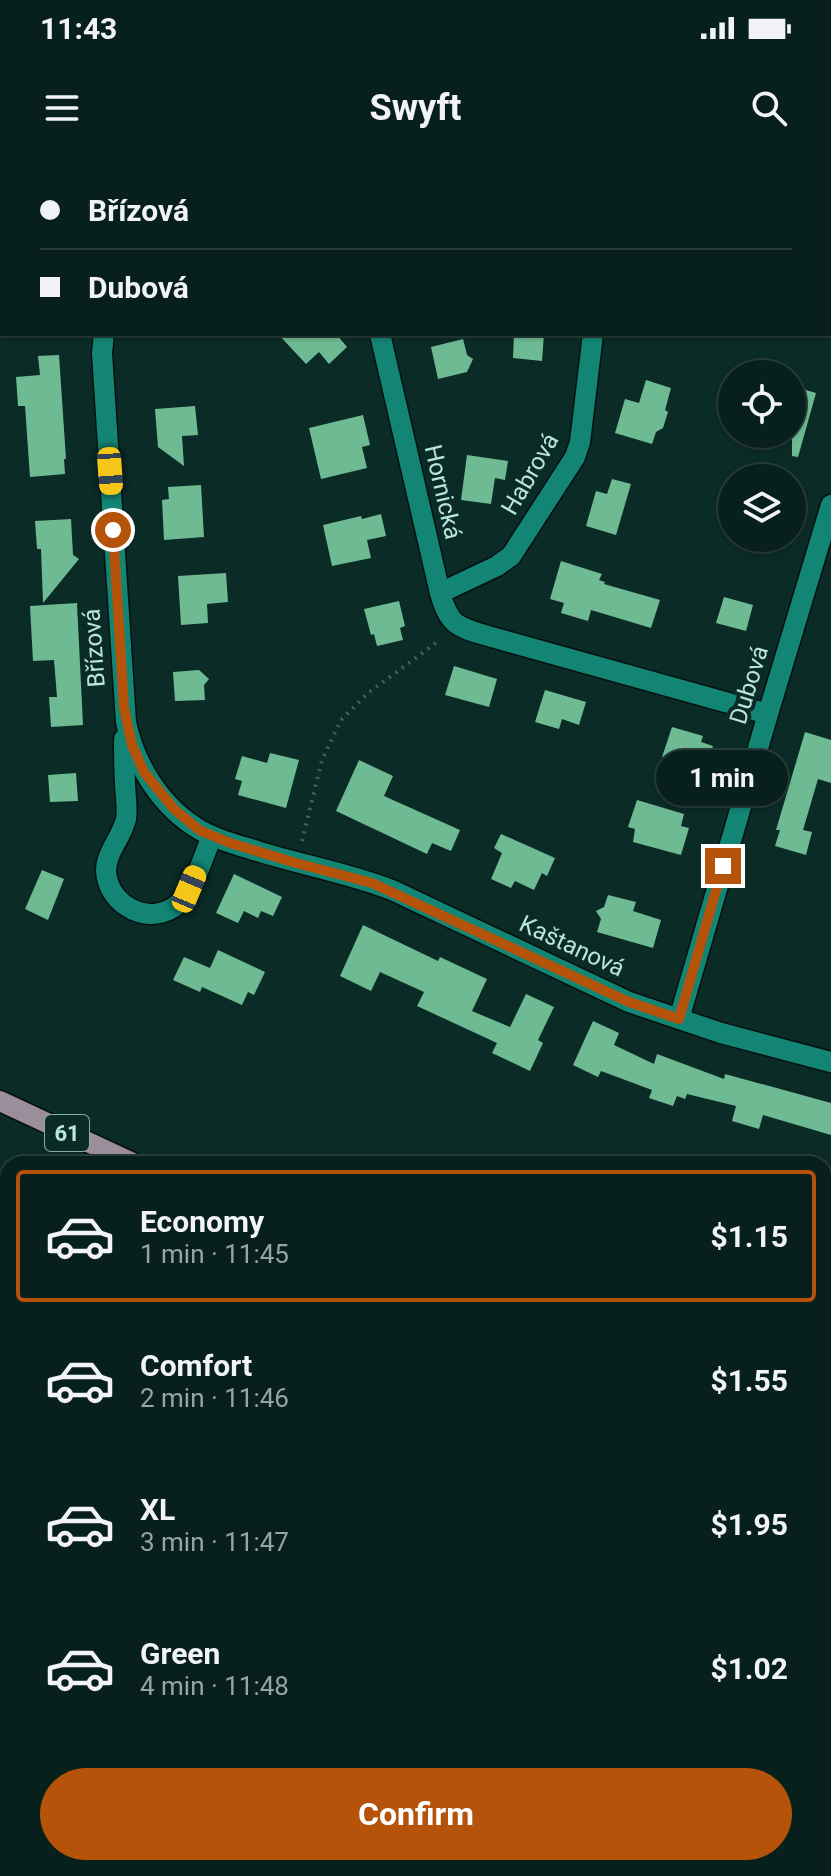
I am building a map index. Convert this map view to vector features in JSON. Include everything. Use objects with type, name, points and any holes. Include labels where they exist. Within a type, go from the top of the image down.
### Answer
[{"type":"main road","name":"61","points":[[0,1101],[118,1156]]},
{"type":"street","name":"Břízová","points":[[104,336],[102,353],[124,707],[132,745],[144,772],[174,809],[199,830],[296,863]]},
{"type":"street","name":"Hornická","points":[[380,336],[440,593],[445,610],[458,627]]},
{"type":"street","name":"Habrová","points":[[440,593],[511,556],[575,457],[580,442],[593,336]]},
{"type":"street","name":"Dubová","points":[[679,1019],[831,505]]},
{"type":"street","points":[[458,627],[768,714]]},
{"type":"street","points":[[124,707],[126,818],[106,872],[116,898],[122,904],[148,914],[163,912],[179,903],[189,889],[212,836]]},
{"type":"street","name":"Kaštanová","points":[[296,863],[355,877],[392,890],[629,1002],[721,1033],[831,1062]]},
{"type":"path","points":[[296,863],[322,760],[341,720],[368,693],[458,627]]},
{"type":"building","points":[[280,336],[338,336],[347,347],[329,364],[319,352],[306,364]]},
{"type":"building","points":[[514,336],[544,336],[542,361],[513,358]]},
{"type":"building","points":[[463,339],[467,355],[473,359],[467,372],[438,379],[431,347]]},
{"type":"building","points":[[59,355],[65,474],[30,477],[25,406],[18,406],[16,377],[40,375],[38,356]]},
{"type":"building","points":[[646,380],[671,388],[663,428],[656,432],[652,444],[615,433],[625,399],[639,403]]},
{"type":"building","points":[[806,390],[816,393],[806,429]]},
{"type":"building","points":[[195,406],[198,435],[182,436],[184,466],[158,447],[155,409]]},
{"type":"building","points":[[363,415],[370,445],[362,447],[367,468],[321,479],[309,428]]},
{"type":"building","points":[[792,448],[801,448],[798,457],[792,456]]},
{"type":"building","points":[[467,455],[508,461],[505,480],[495,478],[491,504],[461,500]]},
{"type":"building","points":[[612,479],[631,484],[616,535],[586,526],[596,491],[607,494]]},
{"type":"building","points":[[201,485],[204,537],[164,540],[162,500],[169,499],[168,487]]},
{"type":"building","points":[[381,514],[386,536],[367,540],[371,558],[332,566],[323,525]]},
{"type":"building","points":[[71,519],[73,555],[79,559],[43,603],[41,549],[37,549],[35,521]]},
{"type":"building","points":[[561,561],[602,574],[599,580],[604,584],[660,600],[651,628],[591,610],[588,621],[561,613],[564,603],[550,599]]},
{"type":"building","points":[[226,573],[228,602],[207,604],[208,623],[181,625],[178,576]]},
{"type":"building","points":[[724,597],[753,605],[746,631],[716,623]]},
{"type":"building","points":[[399,601],[405,626],[400,628],[403,640],[377,646],[364,609]]},
{"type":"building","points":[[77,603],[83,725],[51,727],[49,697],[57,697],[54,660],[33,661],[30,606]]},
{"type":"building","points":[[454,666],[497,679],[489,707],[445,695]]},
{"type":"building","points":[[199,670],[209,679],[204,685],[205,700],[175,701],[173,672]]},
{"type":"building","points":[[545,690],[586,702],[579,725],[562,719],[559,729],[535,722]]},
{"type":"building","points":[[672,727],[703,736],[701,742],[713,746],[706,771],[662,757]]},
{"type":"building","points":[[805,732],[831,740],[831,783],[818,779],[803,830],[812,832],[806,855],[775,846],[780,830],[776,830]]},
{"type":"building","points":[[270,753],[299,760],[286,808],[238,795],[242,781],[235,779],[242,756],[267,763]]},
{"type":"building","points":[[359,760],[393,776],[384,796],[460,830],[451,851],[432,843],[427,854],[336,811]]},
{"type":"building","points":[[76,773],[78,801],[50,802],[48,775]]},
{"type":"building","points":[[637,800],[684,814],[681,826],[689,828],[681,855],[633,842],[635,829],[628,827]]},
{"type":"building","points":[[501,834],[555,858],[547,876],[542,873],[534,890],[515,881],[511,888],[491,879],[502,853],[494,848]]},
{"type":"building","points":[[42,870],[64,879],[48,920],[25,909]]},
{"type":"building","points":[[234,874],[282,897],[273,916],[261,911],[258,918],[244,911],[238,923],[216,913]]},
{"type":"building","points":[[608,895],[636,902],[633,911],[661,920],[653,948],[597,932],[601,919],[596,911],[604,907]]},
{"type":"building","points":[[363,925],[438,961],[440,957],[487,979],[472,1011],[510,1027],[526,994],[554,1007],[538,1040],[543,1043],[530,1071],[492,1053],[497,1043],[417,1006],[424,992],[380,972],[371,991],[340,976]]},
{"type":"building","points":[[218,950],[265,972],[254,995],[248,992],[242,1005],[202,987],[200,992],[173,980],[184,957],[210,968]]},
{"type":"building","points":[[593,1021],[619,1033],[614,1045],[654,1064],[657,1054],[724,1079],[725,1074],[831,1103],[831,1135],[763,1115],[759,1129],[732,1121],[736,1106],[687,1094],[685,1099],[677,1096],[673,1106],[649,1098],[652,1090],[601,1071],[598,1077],[573,1065]]},
{"type":"route","points":[[113,530],[128,733],[137,760],[152,784],[185,820],[199,830],[230,843],[392,890],[629,1002],[679,1019],[723,866]]}]
